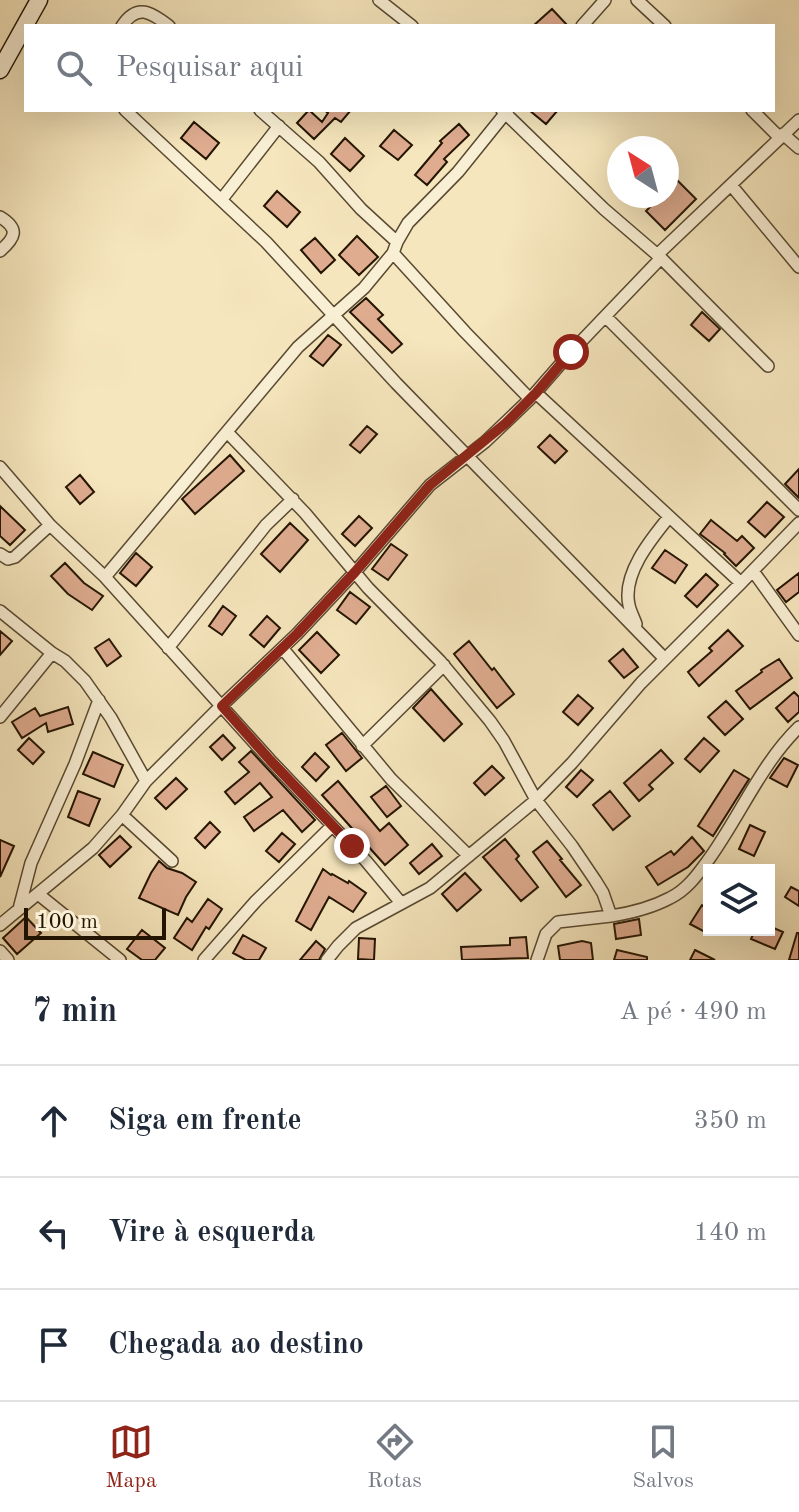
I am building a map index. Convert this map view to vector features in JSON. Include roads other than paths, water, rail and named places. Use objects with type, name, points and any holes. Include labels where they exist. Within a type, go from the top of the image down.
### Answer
[{"type":"main road","points":[[27,24],[38,0]]},
{"type":"main road","points":[[0,70],[24,31]]},
{"type":"street","points":[[379,0],[409,24]]},
{"type":"street","points":[[584,24],[605,0]]},
{"type":"street","points":[[637,0],[663,24]]},
{"type":"street","points":[[123,24],[135,12],[142,11],[166,24]]},
{"type":"street","points":[[127,112],[266,242],[433,422],[665,659]]},
{"type":"street","points":[[262,112],[319,162],[465,332],[741,583]]},
{"type":"street","points":[[105,577],[298,347],[370,282],[395,248],[408,223],[458,172],[504,112]]},
{"type":"street","points":[[506,112],[768,366]]},
{"type":"street","points":[[754,112],[799,148]]},
{"type":"street","points":[[0,925],[93,848],[146,781],[283,649],[355,572],[423,492],[506,423],[659,257],[799,120]]},
{"type":"street","points":[[222,199],[279,126]]},
{"type":"street","points":[[731,185],[799,267]]},
{"type":"street","points":[[0,217],[14,231],[13,238],[0,251]]},
{"type":"street","points":[[606,317],[799,510]]},
{"type":"street","points":[[227,432],[293,499],[384,606],[444,665],[490,721],[536,800],[595,880],[611,916]]},
{"type":"street","points":[[0,467],[50,525],[105,577],[401,903]]},
{"type":"street","points":[[168,648],[266,525],[293,499]]},
{"type":"street","points":[[639,632],[629,606],[630,581],[636,565],[669,517]]},
{"type":"street","points":[[327,960],[356,928],[430,888],[536,800],[641,683],[799,523]]},
{"type":"street","points":[[0,554],[8,559],[15,557],[50,525]]},
{"type":"street","points":[[753,571],[799,635]]},
{"type":"street","points":[[0,611],[75,671],[99,700],[146,781]]},
{"type":"street","points":[[283,649],[362,746],[469,856]]},
{"type":"street","points":[[0,717],[52,653]]},
{"type":"street","points":[[362,746],[444,665]]},
{"type":"street","points":[[19,909],[31,863],[71,774],[99,700]]},
{"type":"street","points":[[537,960],[546,934],[558,922],[611,916],[670,899],[683,890],[725,836],[771,759],[799,727]]},
{"type":"street","points":[[122,815],[172,861]]},
{"type":"street","points":[[204,960],[256,901],[332,826]]},
{"type":"street","points":[[38,894],[120,960]]},
{"type":"street","points":[[0,951],[8,960]]}]
